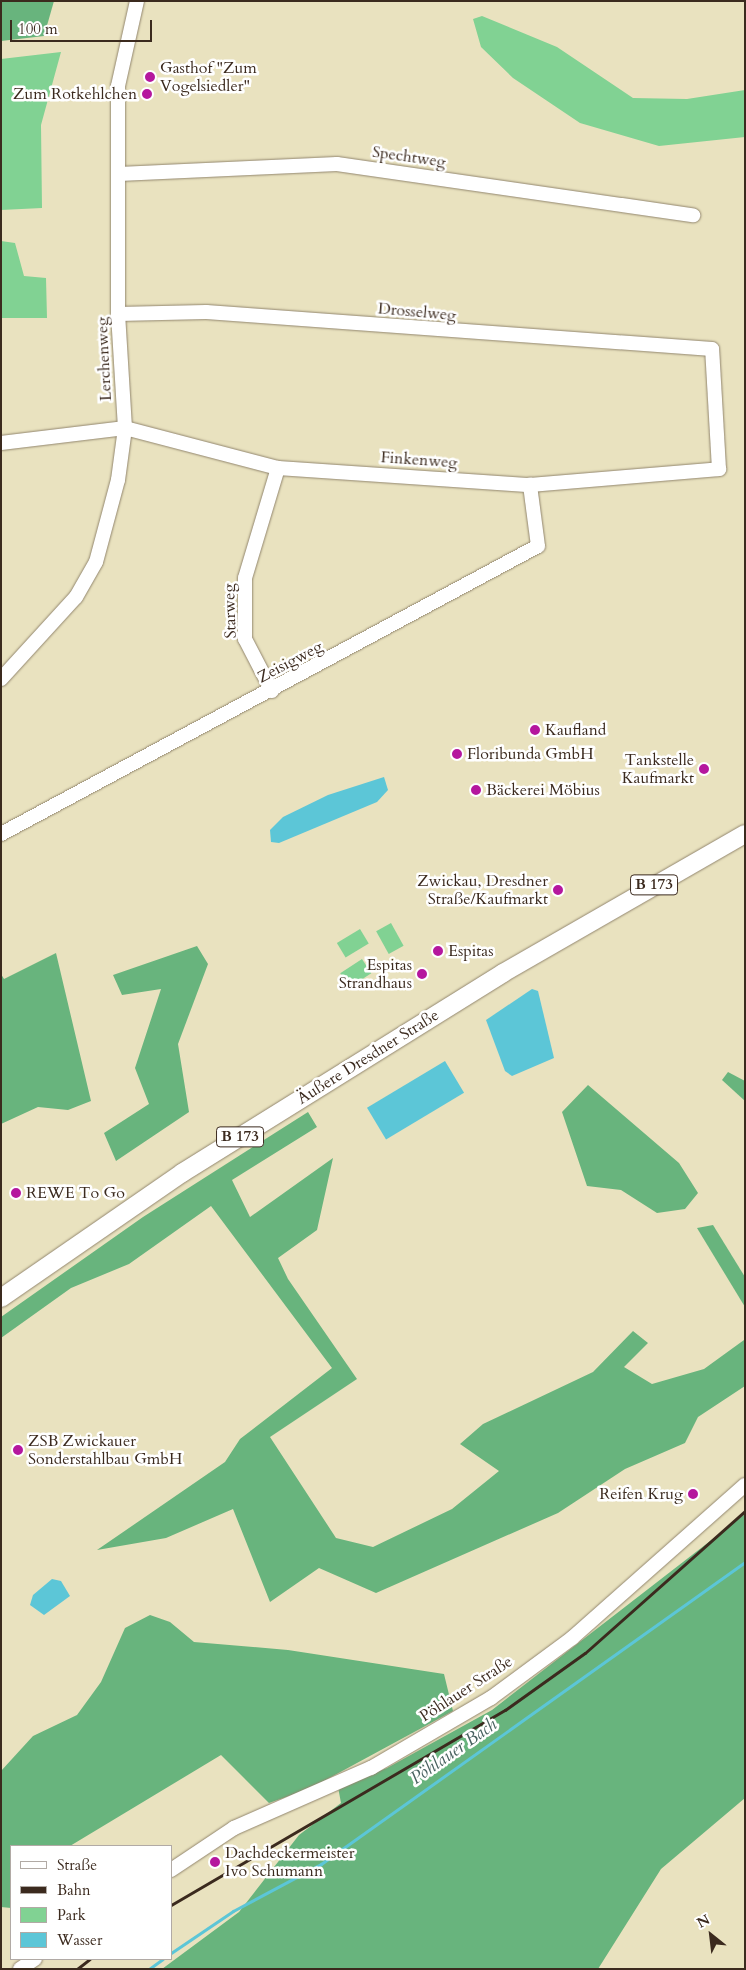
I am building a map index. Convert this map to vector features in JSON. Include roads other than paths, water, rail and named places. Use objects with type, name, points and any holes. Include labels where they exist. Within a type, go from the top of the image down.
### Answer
[{"type":"main road","name":"Äußere Dresdner Straße","points":[[1,1298],[182,1173],[503,973],[745,834]]},
{"type":"street","name":"Lerchenweg","points":[[1,679],[47,633],[96,562],[118,480],[125,428],[118,314],[118,86],[137,1]]},
{"type":"street","name":"Spechtweg","points":[[119,174],[338,164],[693,215]]},
{"type":"street","name":"Drosselweg","points":[[118,314],[206,312],[712,349]]},
{"type":"street","name":"Finkenweg","points":[[1,443],[125,428],[278,468],[530,485],[719,469],[712,349]]},
{"type":"street","name":"Starweg","points":[[272,692],[245,639],[245,578],[278,468]]},
{"type":"street","name":"Zeisigweg","points":[[1,834],[272,692],[538,546],[530,485]]},
{"type":"street","name":"Pöhlauer Straße","points":[[172,1869],[234,1828],[370,1768],[491,1698],[572,1638],[745,1485]]},
{"type":"street","points":[[20,1969],[34,1960]]},
{"type":"water","points":[[384,777],[388,790],[377,802],[279,843],[271,842],[270,830],[283,817],[328,795]]},
{"type":"water","points":[[532,989],[538,991],[554,1058],[512,1076],[505,1071],[486,1020]]},
{"type":"water","points":[[445,1061],[464,1093],[386,1140],[367,1108]]},
{"type":"water","points":[[52,1579],[61,1581],[70,1596],[44,1615],[30,1605],[33,1595]]},
{"type":"waterway","name":"Pöhlauer Bach","points":[[172,1952],[233,1911],[321,1864],[745,1562]]},
{"type":"waterway","name":"Pöhlauer Bach","points":[[149,1969],[162,1960]]},
{"type":"railway","points":[[172,1904],[505,1710],[585,1653],[745,1511]]},
{"type":"railway","points":[[77,1969],[89,1960]]},
{"type":"place","name":"Gasthof \"Zum Vogelsiedler\"","points":[[150,77]]},
{"type":"place","name":"Zum Rotkehlchen","points":[[147,94]]},
{"type":"place","name":"Kaufland","points":[[535,730]]},
{"type":"place","name":"Floribunda GmbH","points":[[457,754]]},
{"type":"place","name":"Tankstelle Kaufmarkt","points":[[704,769]]},
{"type":"place","name":"Bäckerei Möbius","points":[[476,790]]},
{"type":"place","name":"Zwickau, Dresdner Straße/Kaufmarkt","points":[[558,890]]},
{"type":"place","name":"Espitas","points":[[438,951]]},
{"type":"place","name":"Espitas Strandhaus","points":[[422,974]]},
{"type":"place","name":"REWE To Go","points":[[16,1193]]},
{"type":"place","name":"ZSB Zwickauer Sonderstahlbau GmbH","points":[[18,1450]]},
{"type":"place","name":"Reifen Krug","points":[[693,1494]]},
{"type":"place","name":"Dachdeckermeister Ivo Schumann","points":[[215,1862]]}]
